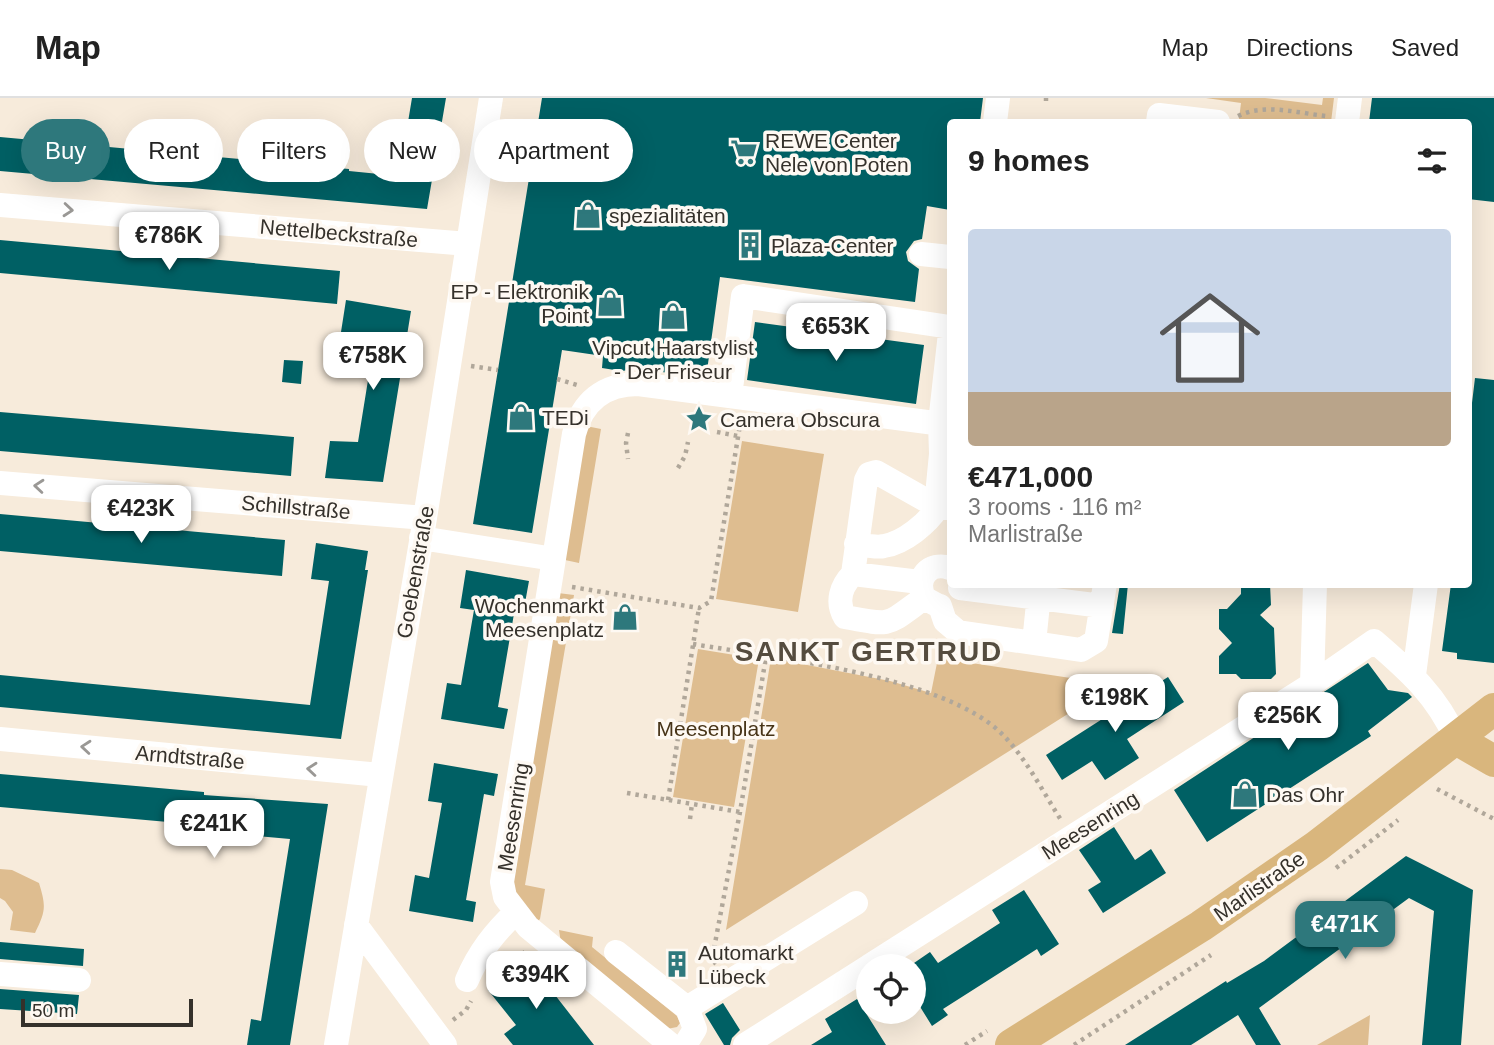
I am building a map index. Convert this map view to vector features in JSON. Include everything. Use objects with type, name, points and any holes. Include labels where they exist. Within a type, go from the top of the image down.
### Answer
[{"type":"main road","name":"Marlistraße","points":[[1010,1045],[1212,919],[1317,846],[1494,709]]},
{"type":"main road","points":[[1455,739],[1494,761]]},
{"type":"street","name":"Goebenstraße","points":[[336,1045],[423,528],[491,98]]},
{"type":"street","points":[[995,119],[998,98]]},
{"type":"street","points":[[1172,113],[1218,119]]},
{"type":"street","name":"Nettelbeckstraße","points":[[0,205],[468,244]]},
{"type":"street","points":[[921,254],[947,257]]},
{"type":"street","points":[[737,397],[743,296],[947,327]]},
{"type":"street","name":"Meesenring","points":[[671,1045],[542,940],[505,897],[502,882],[576,426],[580,416],[593,398],[610,387],[629,384],[945,424]]},
{"type":"street","points":[[856,544],[884,547],[906,537],[934,513],[939,496],[947,388]]},
{"type":"street","points":[[928,595],[893,621],[881,623],[845,617],[840,608],[843,585],[853,574],[869,474],[876,472],[939,496]]},
{"type":"street","name":"Schillstraße","points":[[0,482],[423,528]]},
{"type":"street","points":[[423,528],[554,559]]},
{"type":"street","points":[[947,571],[940,565],[931,567],[924,573],[928,595],[945,621],[958,632],[1081,650],[1096,640],[1104,595],[1012,588]]},
{"type":"street","points":[[853,574],[949,603],[957,597],[957,588]]},
{"type":"street","points":[[1312,684],[1315,588]]},
{"type":"street","points":[[1414,675],[1425,588]]},
{"type":"street","points":[[1027,642],[1033,591]]},
{"type":"street","name":"Meesenring","points":[[888,954],[1312,684],[1374,641],[1414,675],[1446,717],[1455,739]]},
{"type":"street","name":"Arndtstraße","points":[[0,739],[380,775]]},
{"type":"street","points":[[687,1008],[856,903]]},
{"type":"street","points":[[467,981],[477,956],[516,912]]},
{"type":"street","points":[[356,925],[445,1045]]},
{"type":"street","points":[[616,951],[687,1008],[695,1029],[685,1045]]},
{"type":"street","points":[[0,974],[79,981]]},
{"type":"street","name":"Meesenring","points":[[745,1045],[856,974]]},
{"type":"path","points":[[1229,119],[1255,110],[1348,113]]},
{"type":"path","points":[[550,584],[699,608],[711,601],[738,436],[737,397]]},
{"type":"path","points":[[717,432],[738,436]]},
{"type":"path","points":[[628,433],[628,459]]},
{"type":"path","points":[[678,468],[685,457],[688,442]]},
{"type":"path","points":[[668,800],[699,608]]},
{"type":"path","points":[[694,645],[890,681],[931,693],[982,718],[1003,734],[1072,836]]},
{"type":"path","points":[[728,982],[712,959],[766,657]]},
{"type":"path","points":[[1437,789],[1494,819]]},
{"type":"path","points":[[626,793],[740,812]]},
{"type":"path","points":[[690,819],[692,804]]},
{"type":"green space","points":[[1206,98],[1265,98],[1322,105],[1323,98],[1334,98],[1331,119],[1239,119],[1241,103]]},
{"type":"green space","points":[[586,426],[601,429],[579,563],[565,560]]},
{"type":"green space","points":[[742,441],[824,454],[798,612],[716,599]]},
{"type":"green space","points":[[558,593],[574,595],[525,885],[545,889],[538,921],[514,894],[512,869]]},
{"type":"green space","name":"Meesenplatz","points":[[698,649],[759,659],[734,807],[673,797]]},
{"type":"green space","points":[[771,658],[890,681],[931,693],[938,658],[1112,686],[726,930]]},
{"type":"green space","points":[[0,869],[12,870],[39,883],[44,908],[35,933],[10,930],[13,912],[0,898]]},
{"type":"green space","points":[[559,930],[593,937],[592,947],[677,1016],[680,1023],[677,1027],[667,1029],[561,943]]},
{"type":"green space","points":[[1370,1015],[1368,1045],[1317,1045]]},
{"type":"building","points":[[412,98],[446,98],[442,119],[408,119]]},
{"type":"building","name":"Plaza-Center","points":[[542,98],[983,98],[980,119],[947,119],[947,209],[927,206],[922,239],[914,241],[906,252],[908,261],[919,269],[915,302],[720,277],[706,378],[640,369],[621,371],[602,368],[603,356],[562,350],[532,533],[473,524],[528,182],[633,182],[633,119],[539,119]]},
{"type":"building","points":[[1372,98],[1494,98],[1494,202],[1472,199],[1472,119],[1369,119]]},
{"type":"building","points":[[0,137],[21,139],[21,173],[0,171]]},
{"type":"building","points":[[110,147],[124,148],[124,182],[223,182],[223,157],[237,159],[237,182],[350,182],[350,171],[364,172],[364,182],[432,182],[427,209],[110,181]]},
{"type":"building","points":[[0,240],[340,271],[337,304],[0,273]]},
{"type":"building","points":[[346,300],[411,311],[383,482],[325,478],[330,441],[358,442],[375,337],[341,332]]},
{"type":"building","points":[[755,322],[924,345],[916,404],[747,380]]},
{"type":"building","points":[[284,360],[303,361],[301,384],[282,382]]},
{"type":"building","points":[[1475,378],[1494,380],[1494,663],[1457,659],[1457,653],[1442,651],[1450,588],[1472,588],[1472,403]]},
{"type":"building","points":[[0,412],[294,437],[291,476],[0,451]]},
{"type":"building","points":[[0,514],[285,540],[282,576],[0,551]]},
{"type":"building","points":[[316,543],[368,551],[365,570],[368,570],[341,739],[0,707],[0,675],[310,705],[329,581],[311,579]]},
{"type":"building","points":[[466,570],[529,581],[525,603],[516,602],[498,707],[508,709],[504,729],[441,719],[447,683],[461,685],[474,610],[460,608]]},
{"type":"building","points":[[1119,588],[1128,588],[1123,634],[1112,633]]},
{"type":"building","points":[[1241,588],[1270,588],[1271,605],[1260,615],[1274,628],[1276,674],[1271,679],[1241,679],[1236,674],[1219,674],[1219,656],[1232,643],[1219,629],[1219,609],[1227,609],[1241,594]]},
{"type":"building","points":[[1368,663],[1388,690],[1408,693],[1412,697],[1368,731],[1371,736],[1207,842],[1174,790]]},
{"type":"building","points":[[1168,677],[1184,702],[1127,739],[1139,758],[1105,780],[1092,761],[1062,780],[1046,755]]},
{"type":"building","points":[[434,763],[498,774],[494,796],[484,794],[466,900],[476,902],[473,922],[409,911],[415,875],[429,878],[442,803],[428,801]]},
{"type":"building","points":[[0,774],[204,792],[204,795],[328,804],[290,1045],[247,1045],[251,1019],[261,1021],[290,839],[224,833],[224,827],[0,807]]},
{"type":"building","points":[[1114,827],[1135,860],[1151,849],[1166,873],[1103,913],[1088,890],[1101,882],[1079,850]]},
{"type":"building","points":[[1406,856],[1473,890],[1461,1045],[1422,1045],[1434,911],[1409,898],[1259,1008],[1281,1045],[1256,1045],[1238,1015],[1191,1045],[1125,1045],[1226,981],[1227,983],[1264,961]]},
{"type":"building","points":[[1024,890],[1059,944],[1041,956],[1037,949],[943,1009],[948,1015],[932,1026],[926,1016],[926,955],[930,952],[938,963],[1000,923],[992,910]]},
{"type":"building","points":[[0,942],[84,949],[83,966],[0,959]]},
{"type":"building","points":[[527,959],[594,1045],[513,1045],[504,1034],[516,1025],[488,990]]},
{"type":"building","points":[[0,989],[79,995],[77,1014],[0,1009]]},
{"type":"building","points":[[856,1000],[856,1024],[873,1024],[886,1045],[811,1045],[832,1032],[825,1019]]},
{"type":"building","points":[[723,1003],[740,1030],[732,1038],[730,1045],[724,1045],[705,1014]]},
{"type":"place","name":"REWE Center Nele von Poten","points":[[744,152]]},
{"type":"place","name":"spezialitäten","points":[[588,215]]},
{"type":"place","name":"Plaza-Center","points":[[750,245]]},
{"type":"place","name":"EP - Elektronik Point","points":[[610,303]]},
{"type":"place","name":"Vipcut Haarstylist - Der Friseur","points":[[673,316]]},
{"type":"place","name":"TEDi","points":[[521,417]]},
{"type":"place","name":"Camera Obscura","points":[[699,419]]},
{"type":"place","name":"Wochenmarkt Meesenplatz","points":[[625,617]]},
{"type":"place","name":"Das Ohr","points":[[1245,794]]},
{"type":"place","name":"Automarkt Lübeck","points":[[677,964]]},
{"type":"district","name":"SANKT GERTRUD","points":[[869,651]]}]
